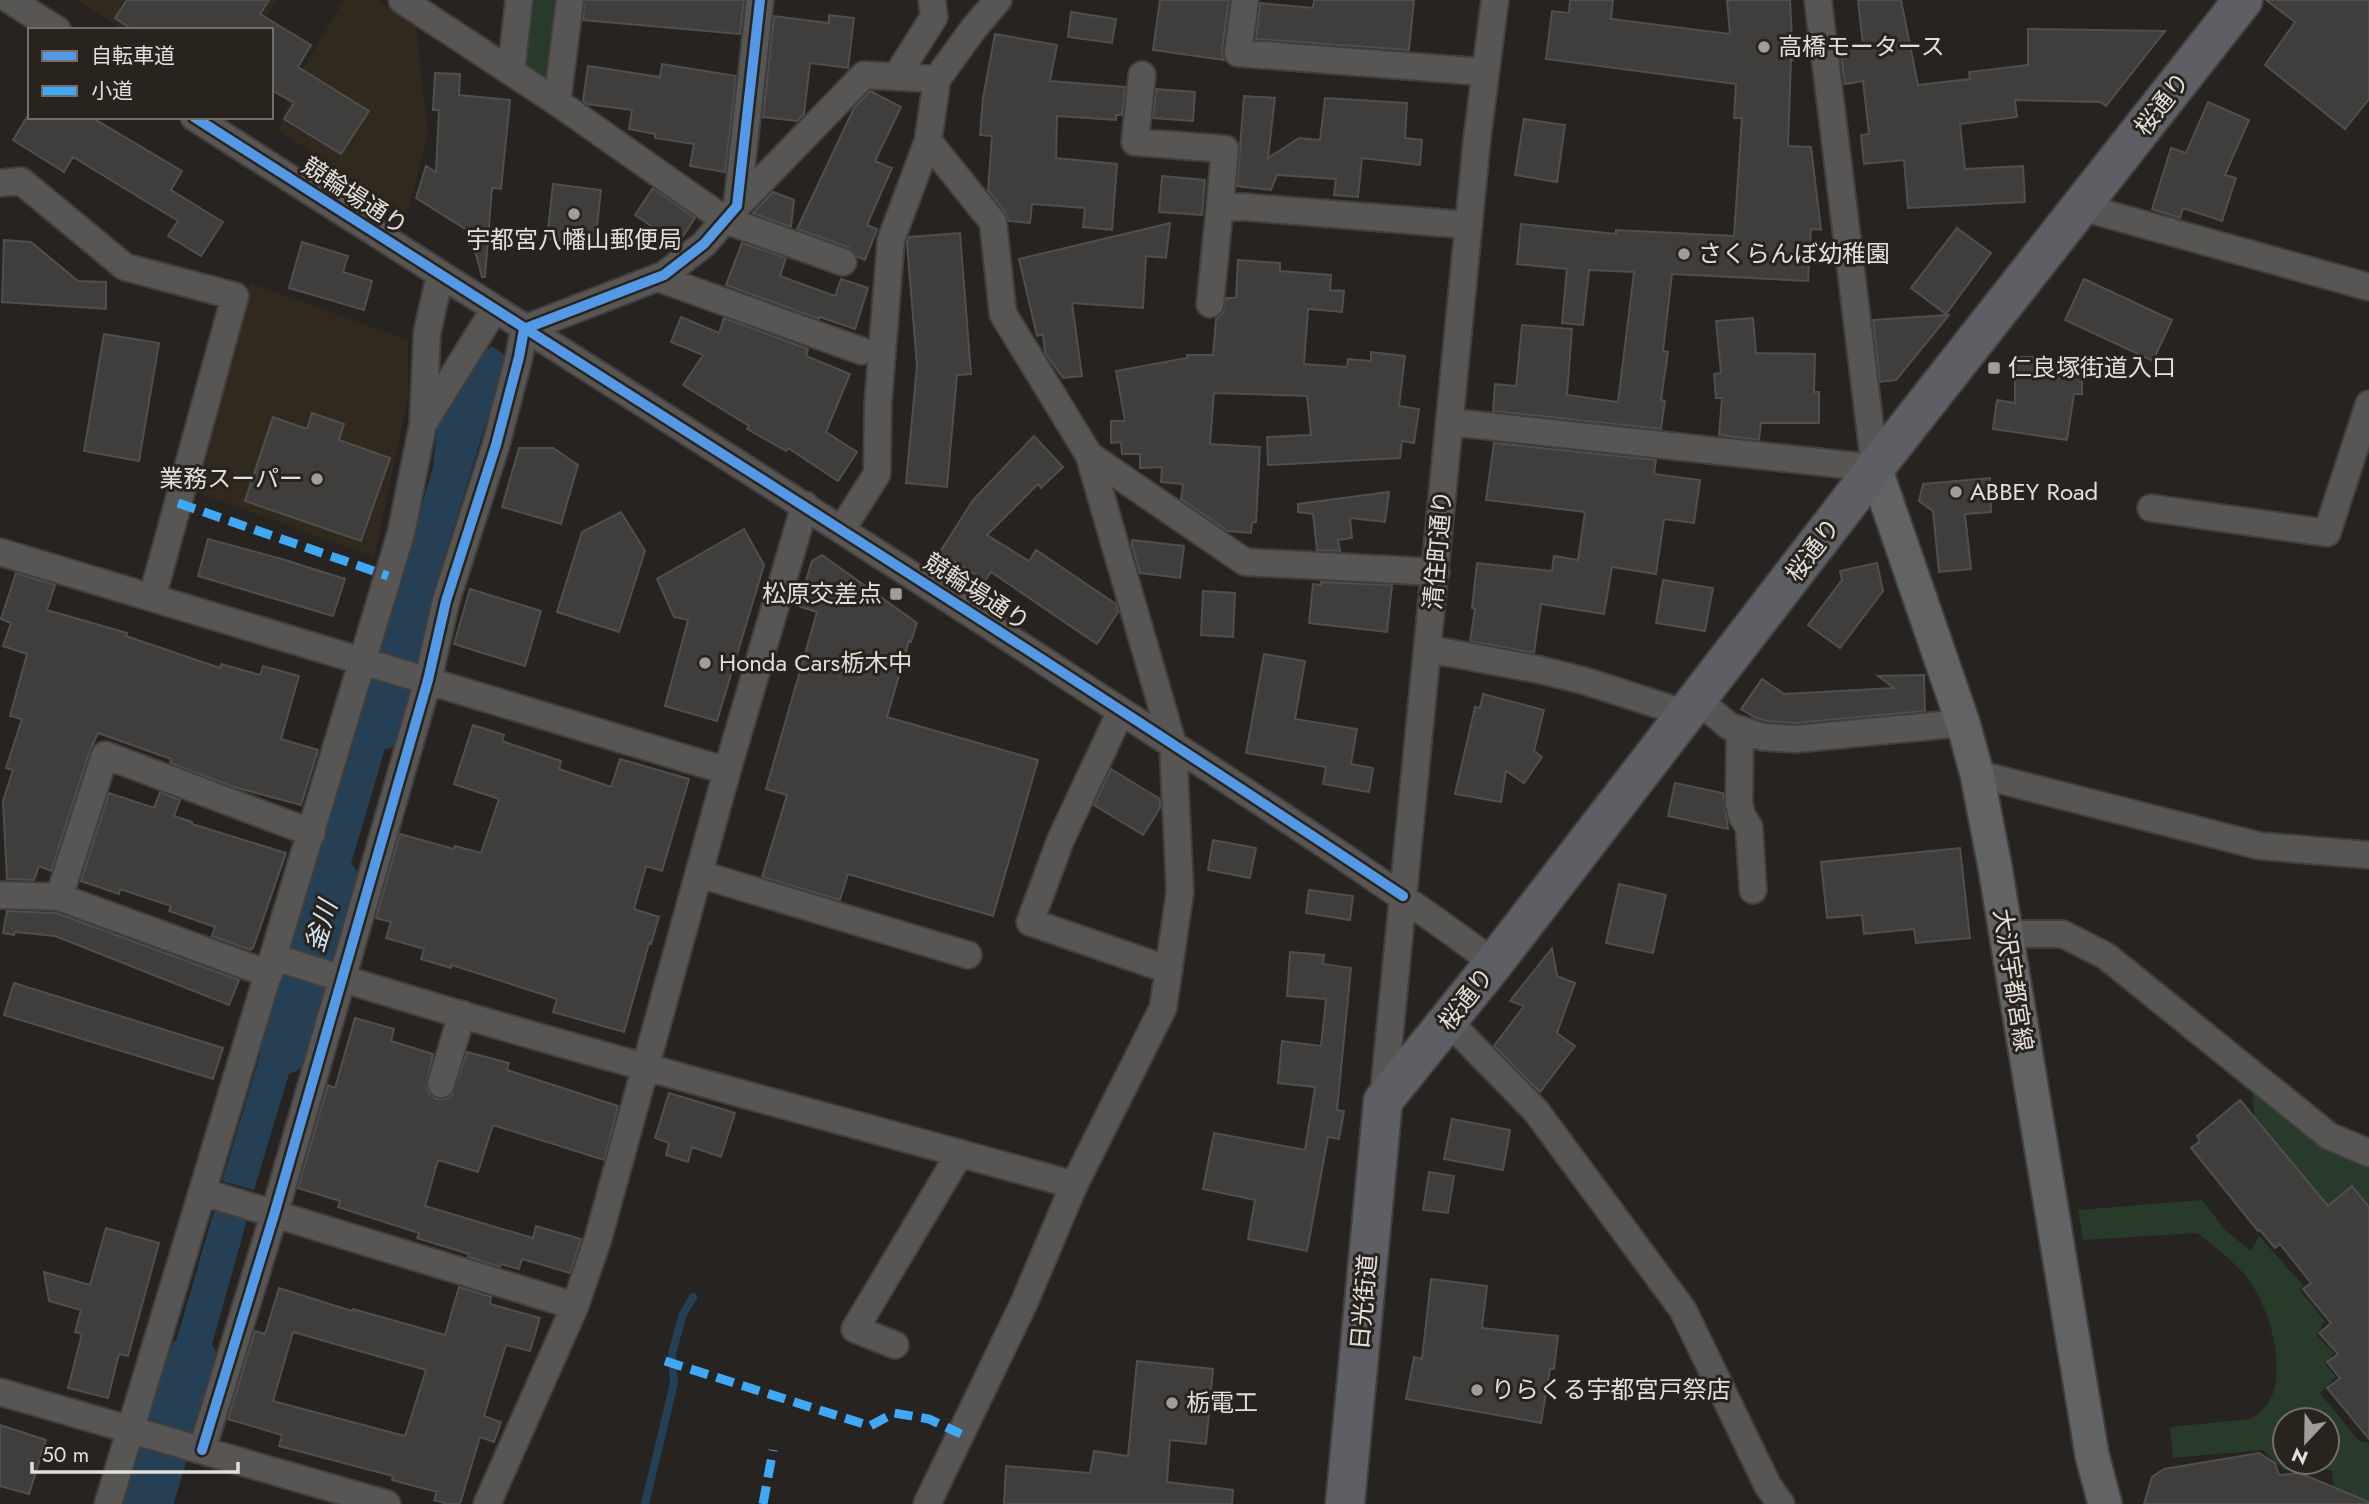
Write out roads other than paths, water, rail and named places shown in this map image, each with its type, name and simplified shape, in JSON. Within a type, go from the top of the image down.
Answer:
[{"type":"highway","name":"桜通り","points":[[1384,1101],[1494,963],[2239,1]]},
{"type":"highway","name":"日光街道","points":[[1345,1504],[1384,1101]]},
{"type":"main road","name":"大沢宇都宮線","points":[[1875,468],[1963,723],[1977,774],[2092,1455],[2105,1504]]},
{"type":"street","points":[[10,0],[54,28]]},
{"type":"street","points":[[401,0],[731,213],[843,262]]},
{"type":"street","points":[[515,75],[519,0]]},
{"type":"street","points":[[553,99],[570,0]]},
{"type":"street","points":[[731,213],[760,0]]},
{"type":"street","points":[[896,77],[934,17],[932,0]]},
{"type":"street","points":[[842,529],[877,474],[878,403],[891,240],[928,141],[937,79],[998,0]]},
{"type":"street","points":[[1245,0],[1238,53],[1485,72]]},
{"type":"street","name":"清住町通り","points":[[1384,1101],[1469,225],[1495,0]]},
{"type":"street","points":[[1450,422],[1875,468],[1818,0]]},
{"type":"street","points":[[198,1449],[274,1215],[342,979],[422,678],[496,444],[524,329],[658,278],[704,244],[864,75],[937,79]]},
{"type":"street","points":[[1142,75],[1135,142],[1225,149],[1210,304]]},
{"type":"street","name":"競輪場通り","points":[[197,119],[842,529],[1403,896],[1494,963]]},
{"type":"street","points":[[927,1504],[1024,1303],[1074,1185],[1163,1008],[1180,892],[1173,745],[1089,455],[1003,314],[993,222],[928,141]]},
{"type":"street","points":[[0,183],[21,181],[125,267],[235,296],[152,598]]},
{"type":"street","points":[[1220,205],[1469,225]]},
{"type":"street","points":[[2081,207],[2369,287]]},
{"type":"street","points":[[108,1504],[140,1431],[203,1192],[312,833],[369,662],[401,533],[423,424],[427,333],[440,275]]},
{"type":"street","points":[[658,278],[862,351]]},
{"type":"street","points":[[423,424],[494,310]]},
{"type":"street","points":[[2151,508],[2328,533],[2369,404]]},
{"type":"street","points":[[1089,455],[1245,562],[1436,572]]},
{"type":"street","points":[[487,1504],[575,1306],[598,1239],[727,771],[805,505]]},
{"type":"street","points":[[0,552],[727,771]]},
{"type":"street","points":[[1429,649],[1563,676],[1692,707],[1740,732],[1763,737],[1794,739],[1963,723]]},
{"type":"street","points":[[1121,711],[1060,839],[1030,922],[1168,970]]},
{"type":"street","points":[[1740,732],[1739,803],[1742,816],[1749,827],[1753,890]]},
{"type":"street","points":[[59,897],[105,755],[312,833]]},
{"type":"street","points":[[1977,774],[2260,846],[2369,855]]},
{"type":"street","points":[[699,874],[968,956]]},
{"type":"street","points":[[0,894],[59,897],[271,965],[342,979],[645,1067],[1074,1185]]},
{"type":"street","points":[[2006,934],[2063,934],[2106,956],[2329,1136],[2369,1153]]},
{"type":"street","points":[[441,1084],[462,1014]]},
{"type":"street","points":[[1448,1021],[1536,1111],[1683,1310],[1768,1486],[1782,1504]]},
{"type":"street","points":[[895,1345],[855,1329],[960,1153]]},
{"type":"street","points":[[203,1192],[575,1306]]},
{"type":"street","points":[[0,1392],[198,1449],[310,1493],[387,1504]]},
{"type":"water","points":[[481,345],[489,349],[491,346],[507,356],[414,654],[381,645],[433,467],[438,420]]},
{"type":"water","points":[[370,677],[403,688],[326,948],[294,939]]},
{"type":"water","points":[[283,979],[315,988],[254,1190],[222,1181]]},
{"type":"water","points":[[214,1211],[247,1220],[189,1426],[155,1414]]},
{"type":"water","points":[[144,1450],[176,1460],[163,1504],[128,1504]]},
{"type":"waterway","name":"釜川","points":[[382,725],[423,587]]},
{"type":"waterway","name":"釜川","points":[[284,1050],[335,882]]},
{"type":"waterway","points":[[645,1504],[674,1383],[672,1353],[683,1314],[693,1297]]},
{"type":"waterway","name":"釜川","points":[[148,1504],[192,1358]]},
{"type":"place","name":"高橋モータース","points":[[1764,47]]},
{"type":"place","name":"宇都宮八幡山郵便局","points":[[574,214]]},
{"type":"place","name":"さくらんぼ幼稚園","points":[[1684,254]]},
{"type":"place","name":"仁良塚街道入口","points":[[1994,368]]},
{"type":"place","name":"業務スーパー","points":[[317,479]]},
{"type":"place","name":"ABBEY Road","points":[[1956,492]]},
{"type":"place","name":"松原交差点","points":[[896,594]]},
{"type":"place","name":"Honda Cars栃木中","points":[[705,663]]},
{"type":"place","name":"りらくる宇都宮戸祭店","points":[[1477,1390]]},
{"type":"place","name":"栃電工","points":[[1172,1403]]}]
